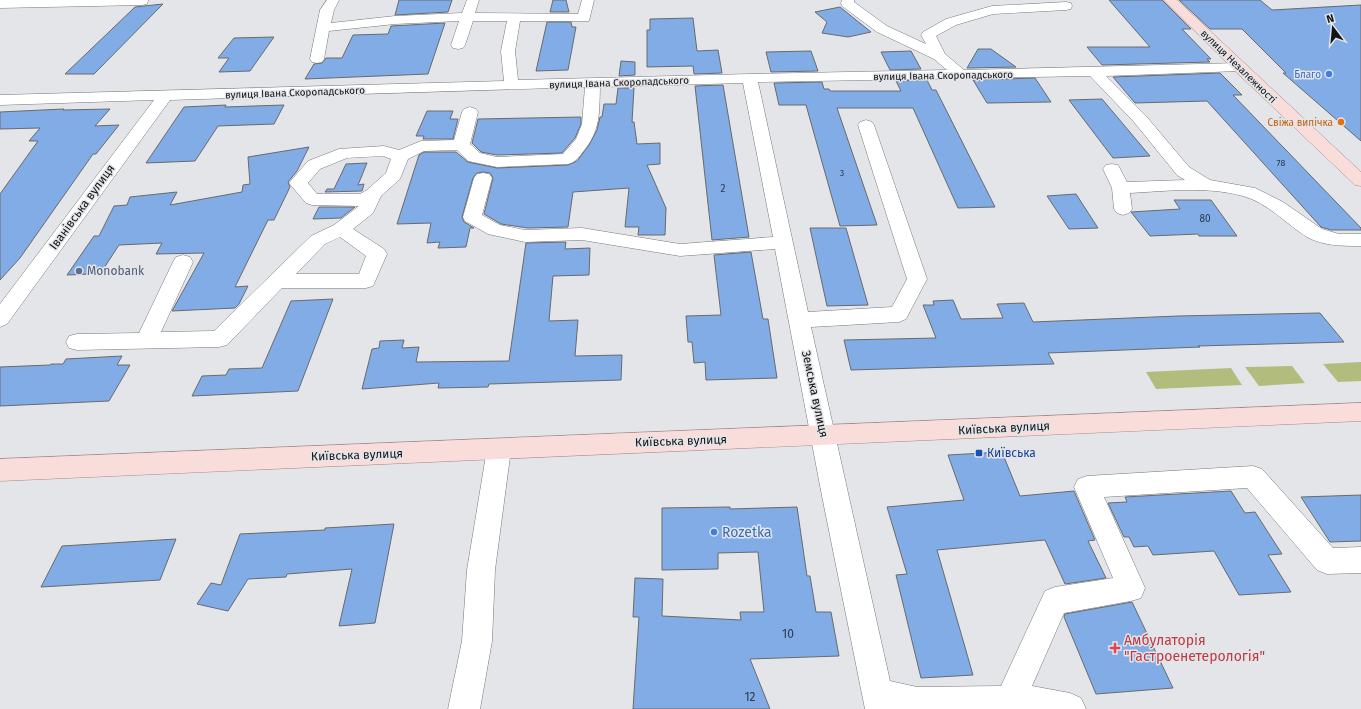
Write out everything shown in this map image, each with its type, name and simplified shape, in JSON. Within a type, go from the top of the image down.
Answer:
[{"type":"main road","name":"вулиця Незалежності","points":[[1170,0],[1239,67],[1358,176]]},
{"type":"main road","name":"Київська вулиця","points":[[0,470],[1361,412]]},
{"type":"street","points":[[317,59],[327,10],[333,0]]},
{"type":"street","points":[[458,45],[469,17],[473,0]]},
{"type":"street","points":[[323,28],[395,20],[469,17],[584,18],[588,0]]},
{"type":"street","points":[[848,0],[847,3],[882,29],[939,56],[960,74]]},
{"type":"street","points":[[0,4],[142,1]]},
{"type":"street","points":[[939,56],[928,35],[951,22],[992,10],[1066,6]]},
{"type":"street","points":[[512,85],[509,72],[508,46],[514,18]]},
{"type":"street","name":"вулиця Івана Скоропадського","points":[[0,100],[593,82],[1094,72],[1239,67]]},
{"type":"street","points":[[1094,72],[1140,119],[1183,171],[1205,184]]},
{"type":"street","name":"Земська вулиця","points":[[750,78],[799,320],[880,701]]},
{"type":"street","points":[[400,156],[394,175],[374,194],[363,200],[312,200],[298,183],[314,165],[345,153],[384,151],[400,156],[421,146],[461,145],[474,157],[497,162],[568,160],[584,140],[590,124],[593,82]]},
{"type":"street","name":"Іванівська вулиця","points":[[0,319],[164,96]]},
{"type":"street","points":[[461,145],[470,112]]},
{"type":"street","points":[[799,320],[899,314],[917,279],[866,125]]},
{"type":"street","points":[[1112,168],[1120,188],[1123,209]]},
{"type":"street","points":[[483,178],[472,217],[495,230],[525,236],[582,234],[680,250],[784,242]]},
{"type":"street","points":[[1120,188],[1205,184],[1249,192],[1277,206],[1315,233],[1338,240],[1361,240]]},
{"type":"street","points":[[77,342],[219,339],[318,240],[341,229],[367,209],[374,194]]},
{"type":"street","points":[[278,281],[366,281],[377,254],[341,229]]},
{"type":"street","points":[[146,341],[183,262]]},
{"type":"street","points":[[464,709],[477,641],[481,570],[499,449]]},
{"type":"street","points":[[1010,701],[1055,601],[1131,588],[1087,487],[1253,477],[1327,561],[1361,560]]},
{"type":"street","points":[[880,701],[917,703],[958,701],[1030,701],[1070,709]]},
{"type":"green space","points":[[1361,362],[1361,381],[1338,382],[1323,364]]},
{"type":"green space","points":[[1292,366],[1305,383],[1259,386],[1245,367]]},
{"type":"green space","points":[[1231,368],[1242,385],[1156,389],[1146,372]]},
{"type":"building","points":[[399,0],[452,0],[448,12],[395,15]]},
{"type":"building","points":[[553,0],[566,0],[569,12],[550,12]]},
{"type":"building","points":[[1109,0],[1162,0],[1191,29],[1182,29],[1211,59],[1207,59],[1210,62],[1102,65],[1087,47],[1150,47]]},
{"type":"building","points":[[1179,0],[1260,0],[1272,10],[1361,5],[1361,141],[1283,73],[1286,73],[1242,29],[1210,29]]},
{"type":"building","points":[[163,4],[94,74],[65,74],[135,7]]},
{"type":"building","points":[[840,7],[871,32],[848,37],[822,33],[827,22],[815,12]]},
{"type":"building","points":[[693,18],[697,51],[718,50],[722,73],[694,74],[693,66],[647,67],[647,30],[650,30],[650,19]]},
{"type":"building","points":[[547,22],[571,22],[572,27],[576,27],[568,70],[536,71]]},
{"type":"building","points":[[445,23],[428,74],[305,79],[314,64],[322,63],[326,58],[342,58],[353,35],[388,34],[391,26]]},
{"type":"building","points":[[274,37],[250,71],[219,72],[229,58],[218,58],[234,38]]},
{"type":"building","points":[[978,49],[991,49],[1016,67],[967,68]]},
{"type":"building","points":[[811,51],[818,71],[771,72],[766,52]]},
{"type":"building","points":[[911,51],[921,69],[890,70],[881,52]]},
{"type":"building","points":[[621,61],[635,62],[635,75],[619,76]]},
{"type":"building","points":[[1220,73],[1242,95],[1233,95],[1361,228],[1361,230],[1331,230],[1321,227],[1207,101],[1135,103],[1113,77]]},
{"type":"building","points":[[1035,78],[1051,102],[987,103],[973,80]]},
{"type":"building","points":[[927,80],[932,90],[936,90],[995,207],[958,208],[913,108],[837,108],[877,225],[840,226],[806,105],[779,105],[774,83],[822,82],[824,89],[829,89],[830,91],[901,91],[896,81]]},
{"type":"building","points":[[723,85],[749,237],[712,240],[695,86]]},
{"type":"building","points":[[618,88],[634,88],[632,122],[634,122],[637,144],[660,143],[660,164],[647,165],[666,208],[665,235],[638,235],[639,227],[625,227],[629,188],[573,192],[568,227],[528,228],[501,224],[484,214],[493,178],[490,173],[483,172],[477,173],[473,178],[462,217],[464,222],[474,228],[470,228],[466,247],[438,248],[440,242],[427,243],[431,223],[397,224],[419,155],[424,152],[456,152],[468,162],[497,168],[568,165],[577,161],[589,145],[597,130],[600,117],[602,117],[604,104],[616,104]]},
{"type":"building","points":[[1102,99],[1150,156],[1113,158],[1069,100]]},
{"type":"building","points":[[226,105],[225,107],[284,105],[274,124],[218,126],[195,161],[146,163],[184,107]]},
{"type":"building","points":[[64,109],[63,110],[110,109],[95,126],[119,125],[96,154],[93,154],[20,258],[0,280],[0,194],[38,141],[29,141],[40,128],[0,129],[0,112]]},
{"type":"building","points":[[427,111],[453,111],[450,119],[458,119],[453,139],[423,139],[424,136],[416,136]]},
{"type":"building","points":[[581,117],[581,124],[575,138],[562,153],[497,155],[481,152],[472,143],[478,119]]},
{"type":"building","points":[[309,147],[297,171],[288,182],[290,187],[274,220],[268,220],[235,287],[248,286],[239,304],[235,308],[172,311],[204,253],[156,254],[162,243],[119,245],[104,268],[94,268],[91,274],[67,275],[94,236],[99,236],[114,206],[127,205],[130,197],[177,192],[170,205],[242,192],[243,185],[250,184],[248,157]]},
{"type":"building","points":[[367,163],[358,185],[364,184],[362,191],[325,192],[327,189],[334,189],[346,164]]},
{"type":"building","points":[[1076,194],[1098,228],[1069,229],[1047,196]]},
{"type":"building","points":[[1174,200],[1211,200],[1237,236],[1199,236],[1198,234],[1150,236],[1131,212],[1180,209]]},
{"type":"building","points":[[319,207],[355,207],[341,218],[313,219]]},
{"type":"building","points":[[810,228],[846,228],[868,305],[827,306]]},
{"type":"building","points":[[566,242],[565,249],[590,248],[589,275],[553,276],[549,321],[578,320],[575,356],[622,355],[621,380],[489,384],[488,387],[438,388],[439,383],[362,389],[372,349],[379,348],[380,341],[404,340],[402,348],[419,347],[416,362],[509,361],[526,243]]},
{"type":"building","points":[[751,252],[763,319],[768,319],[777,378],[706,380],[705,362],[694,363],[692,342],[688,342],[686,316],[721,315],[714,255]]},
{"type":"building","points":[[333,299],[298,391],[192,396],[202,376],[226,375],[229,369],[262,368],[291,301]]},
{"type":"building","points":[[953,300],[961,319],[1003,318],[997,304],[1024,303],[1033,322],[1178,316],[1320,313],[1344,342],[1198,346],[1200,347],[1048,353],[1054,364],[851,370],[844,340],[936,338],[923,305],[934,305],[933,301]]},
{"type":"building","points":[[122,356],[117,365],[130,365],[109,401],[0,406],[0,367],[63,364],[66,359]]},
{"type":"building","points":[[1002,452],[1020,496],[1074,491],[1095,540],[1088,541],[1106,578],[1065,584],[1045,540],[937,550],[973,675],[921,678],[896,575],[907,574],[887,507],[964,500],[948,455]]},
{"type":"building","points":[[1231,491],[1245,513],[1255,512],[1282,554],[1268,555],[1291,592],[1239,595],[1214,551],[1153,555],[1148,546],[1134,547],[1129,537],[1124,537],[1108,503],[1127,502],[1125,497]]},
{"type":"building","points":[[1361,495],[1361,541],[1330,542],[1301,497]]},
{"type":"building","points":[[730,507],[730,509],[797,507],[807,576],[810,576],[816,612],[831,612],[839,656],[750,659],[770,709],[633,709],[639,617],[633,617],[635,578],[663,579],[662,616],[741,620],[740,612],[764,612],[758,552],[718,553],[718,569],[662,570],[662,508]]},
{"type":"building","points":[[394,524],[375,623],[339,626],[352,569],[287,574],[286,577],[248,579],[228,611],[197,604],[211,583],[221,585],[240,534],[325,530],[325,528]]},
{"type":"building","points":[[176,539],[160,580],[41,587],[62,546]]},
{"type":"building","name":"Амбулаторія \"Гастроенетерологія\"","points":[[1132,602],[1173,688],[1096,694],[1064,617],[1065,614]]},
{"type":"place","name":"Благо","points":[[1329,74]]},
{"type":"place","name":"Свіжа випічка","points":[[1341,122]]},
{"type":"place","name":"Monobank","points":[[79,271]]},
{"type":"place","name":"Київська","points":[[979,453]]},
{"type":"place","name":"Rozetka","points":[[714,532]]},
{"type":"place","name":"Амбулаторія \"Гастроенетерологія\"","points":[[1115,648]]}]
